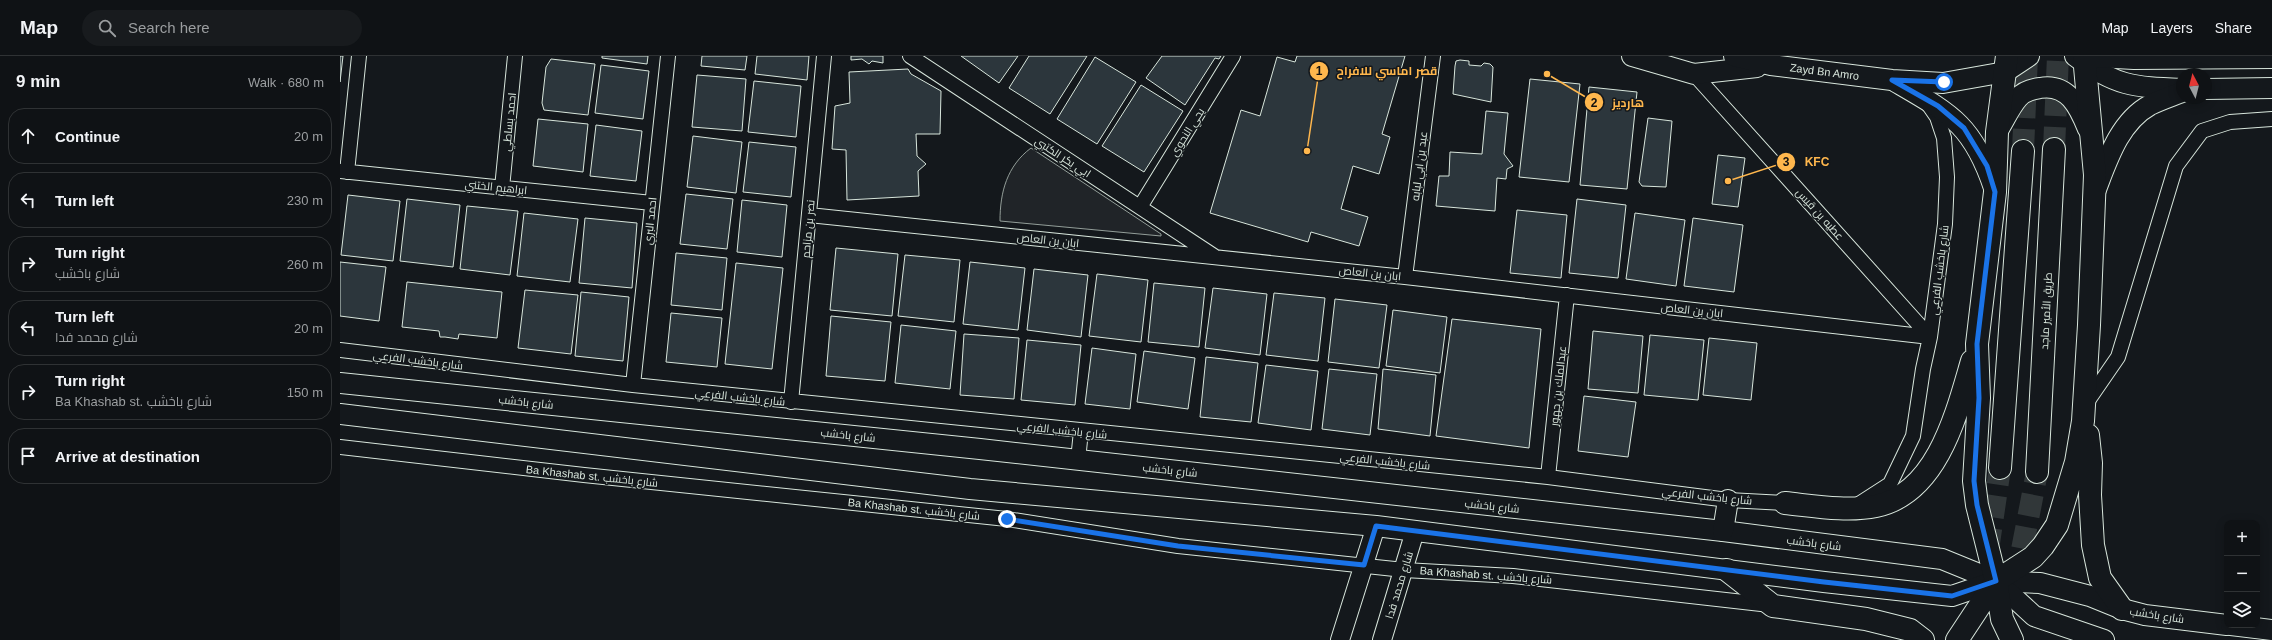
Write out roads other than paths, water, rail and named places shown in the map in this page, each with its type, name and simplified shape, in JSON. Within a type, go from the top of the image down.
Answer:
[{"type":"main road","points":[[1632,56],[1694,74],[1771,65]]},
{"type":"main road","name":"Zayd Bn Amro","points":[[1734,56],[1771,65],[1892,80],[1944,82],[2006,64]]},
{"type":"main road","points":[[2012,640],[2002,619],[1996,581],[1977,505],[1974,481],[1979,398],[1977,344],[1995,192],[1997,132],[2006,64],[2029,56]]},
{"type":"main road","points":[[1997,132],[2026,74],[2041,56]]},
{"type":"main road","points":[[2063,56],[2077,77],[2091,135]]},
{"type":"main road","points":[[2085,58],[2272,57]]},
{"type":"main road","points":[[1957,640],[1996,581],[2033,557],[2057,525],[2076,462],[2083,414],[2095,192],[2085,58]]},
{"type":"main road","points":[[2085,58],[2113,80],[2143,87],[2176,89]]},
{"type":"main road","points":[[1892,80],[1938,106],[1964,128],[1987,166],[1995,192]]},
{"type":"main road","points":[[1997,132],[2018,98],[2030,89],[2049,86],[2063,90],[2079,106],[2091,135]]},
{"type":"main road","points":[[2212,89],[2272,88]]},
{"type":"main road","points":[[2095,192],[2114,144],[2134,118],[2150,105],[2176,94]]},
{"type":"main road","name":"طريق الأمير ماجد","points":[[2037,472],[2054,149]]},
{"type":"main road","points":[[2000,468],[2023,151]]},
{"type":"main road","points":[[1785,503],[1846,507],[1876,506],[1908,491],[1931,466],[1952,428],[1977,344]]},
{"type":"main road","name":"شارع باخشب","points":[[340,383],[1078,460],[1723,531],[1942,559],[1996,581],[2040,583],[2090,596],[2122,610],[2145,615],[2224,625]]},
{"type":"main road","name":"شارع باخشب","points":[[340,414],[970,489],[1376,526],[1727,570],[1952,596],[1996,581]]},
{"type":"main road","points":[[2083,414],[2090,442],[2090,495],[2093,545],[2100,578],[2122,610]]},
{"type":"main road","points":[[1723,531],[1728,500]]},
{"type":"main road","points":[[1727,570],[1773,606],[1866,619],[1910,630],[1923,640]]},
{"type":"main road","name":"شارع باخشب","points":[[1996,581],[2034,616],[2104,640]]},
{"type":"main road","points":[[2256,628],[2272,630]]},
{"type":"street","points":[[343,172],[359,56]]},
{"type":"street","name":"احمد بساطي","points":[[502,188],[515,56]]},
{"type":"street","name":"احمد البري","points":[[633,385],[668,56]]},
{"type":"street","name":"نصر بن مزاحم","points":[[792,402],[824,56]]},
{"type":"street","name":"ابي بكر الكتبي","points":[[910,56],[1216,257]]},
{"type":"street","name":"يحي النحوي","points":[[1140,207],[1233,56]]},
{"type":"street","name":"عبد بن ابي لبابه","points":[[1405,277],[1433,56]]},
{"type":"street","name":"عطيه بن قيس","points":[[1694,74],[1930,336]]},
{"type":"street","name":"شارع باخشب الفرعي","points":[[1846,507],[1862,503],[1890,484],[1913,436],[1923,369],[1930,336],[1945,224],[1947,177],[1944,138],[1937,118],[1924,99]]},
{"type":"street","points":[[2083,414],[2118,356],[2176,166],[2202,131],[2230,122],[2272,119]]},
{"type":"street","name":"ابراهيم الختني","points":[[343,172],[652,203]]},
{"type":"street","name":"ابان بن العاص","points":[[809,215],[1405,277],[1930,336]]},
{"type":"street","name":"عبدالملك بن جهور","points":[[1548,477],[1567,295]]},
{"type":"street","name":"شارع باخشب الفرعي","points":[[340,350],[633,385],[792,402],[1548,477],[1728,500],[1785,503]]},
{"type":"street","points":[[1078,460],[1081,431]]},
{"type":"street","name":"Ba Khashab st. شارع باخشب","points":[[340,447],[584,475],[1007,519],[1178,546],[1404,570],[1513,576],[1773,606]]},
{"type":"street","points":[[1340,640],[1376,526]]},
{"type":"street","name":"شارع محمد فدا","points":[[1382,640],[1415,531]]},
{"type":"tunnel","points":[[2023,151],[2027,56]]},
{"type":"tunnel","points":[[2054,149],[2058,56]]},
{"type":"tunnel","points":[[1988,550],[2000,468]]},
{"type":"tunnel","points":[[2016,581],[2037,472]]},
{"type":"place","name":"هارديز","points":[[1547,74]]},
{"type":"place","name":"قصر اماسي للافراح","points":[[1307,151]]},
{"type":"place","name":"KFC","points":[[1728,181]]}]
